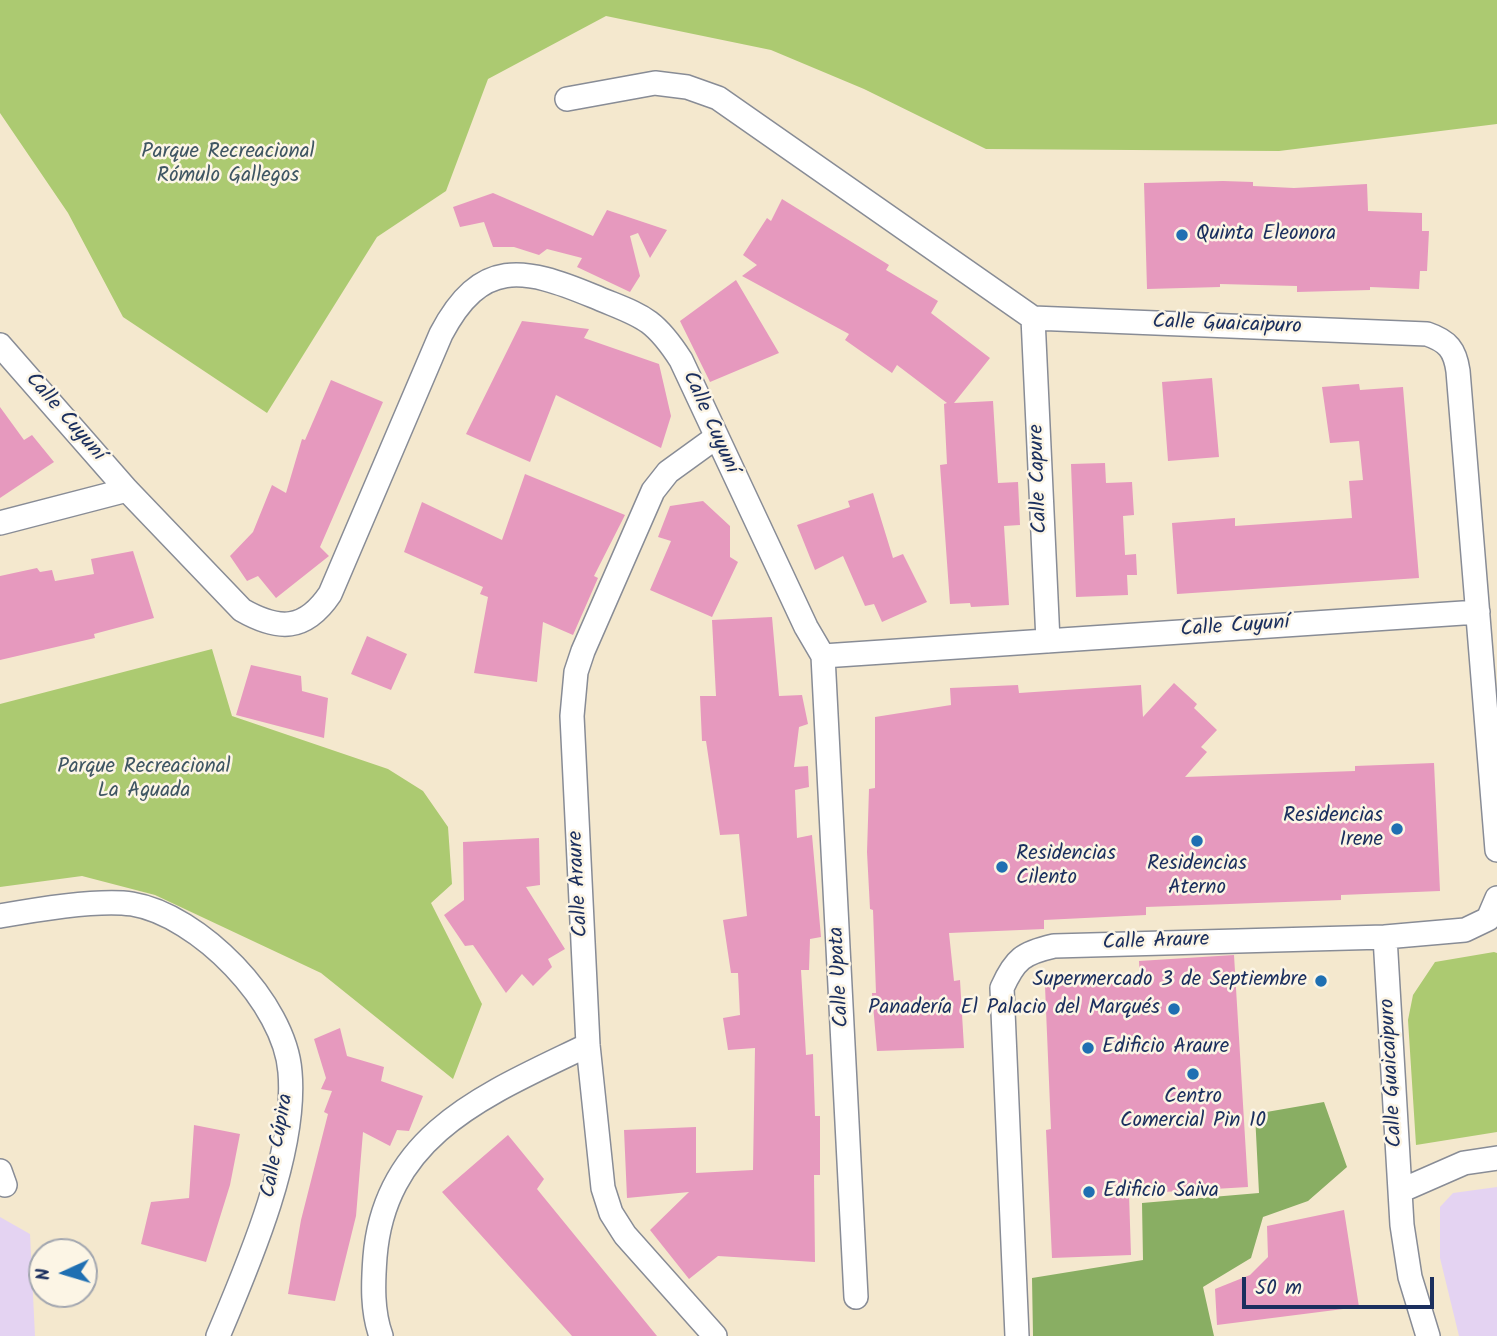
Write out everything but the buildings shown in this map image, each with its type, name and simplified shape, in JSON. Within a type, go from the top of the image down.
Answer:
[{"type":"street","points":[[566,99],[654,83],[687,87],[718,98],[1033,318]]},
{"type":"street","name":"Calle Cuyuní","points":[[0,345],[127,490],[242,610],[258,620],[276,624],[293,624],[310,618],[330,594],[451,316],[475,288],[491,280],[515,276],[546,277],[651,321],[681,360],[715,438],[806,627],[823,656],[1478,612]]},
{"type":"street","name":"Calle Guaicaipuro","points":[[1033,318],[1413,334],[1438,338],[1456,354],[1497,850]]},
{"type":"street","name":"Calle Capure","points":[[1033,318],[1048,641]]},
{"type":"street","name":"Calle Araure","points":[[715,438],[668,472],[653,491],[576,672],[572,716],[588,1045],[598,1153],[611,1213],[625,1235],[715,1336]]},
{"type":"street","name":"Calle Cuyuní","points":[[0,523],[127,490]]},
{"type":"street","name":"Calle Upata","points":[[823,656],[856,1297]]},
{"type":"street","points":[[1385,937],[1465,930],[1488,919],[1497,898]]},
{"type":"street","name":"Calle Cúpira","points":[[0,916],[42,908],[130,904],[166,914],[203,939],[237,970],[270,1010],[284,1042],[291,1073],[286,1127],[274,1192],[218,1336]]},
{"type":"street","name":"Calle Guaicaipuro","points":[[1385,937],[1399,1191],[1410,1277],[1428,1336]]},
{"type":"street","name":"Calle Araure","points":[[1017,1336],[1002,988],[1012,966],[1029,952],[1054,946],[1385,937]]},
{"type":"street","points":[[381,1336],[376,1321],[373,1281],[376,1242],[389,1195],[408,1161],[430,1136],[462,1111],[496,1090],[588,1045]]},
{"type":"street","points":[[1399,1191],[1464,1163],[1497,1158]]},
{"type":"shaded area","points":[[1497,1187],[1497,1336],[1459,1336],[1440,1258],[1440,1207],[1453,1193]]},
{"type":"shaded area","points":[[0,1217],[30,1234],[28,1308],[34,1308],[35,1336],[0,1336]]},
{"type":"green space","name":"Parque Recreacional Rómulo Gallegos","points":[[0,0],[1497,0],[1497,124],[1279,151],[986,149],[864,89],[771,50],[606,16],[488,79],[446,191],[377,237],[267,413],[123,317],[68,213],[0,113]]},
{"type":"green space","name":"Parque Recreacional La Aguada","points":[[212,649],[232,716],[388,769],[423,791],[448,827],[452,884],[431,903],[482,1004],[453,1079],[321,973],[155,895],[82,876],[0,887],[0,704]]},
{"type":"green space","points":[[1497,953],[1497,1132],[1416,1145],[1408,1020],[1413,995],[1435,962]]},
{"type":"green space","points":[[1324,1102],[1347,1167],[1308,1201],[1263,1217],[1251,1258],[1203,1287],[1214,1336],[1033,1336],[1032,1278],[1143,1260],[1142,1203],[1259,1193],[1255,1114]]},
{"type":"place","name":"Quinta Eleonora","points":[[1182,235]]},
{"type":"place","name":"Residencias Irene","points":[[1397,829]]},
{"type":"place","name":"Residencias Aterno","points":[[1197,841]]},
{"type":"place","name":"Residencias Cilento","points":[[1002,867]]},
{"type":"place","name":"Supermercado 3 de Septiembre","points":[[1321,981]]},
{"type":"place","name":"Panadería El Palacio del Marqués","points":[[1174,1009]]},
{"type":"place","name":"Edificio Araure","points":[[1088,1048]]},
{"type":"place","name":"Centro Comercial Pin 10","points":[[1193,1074]]},
{"type":"place","name":"Edificio Saiva","points":[[1089,1192]]}]
